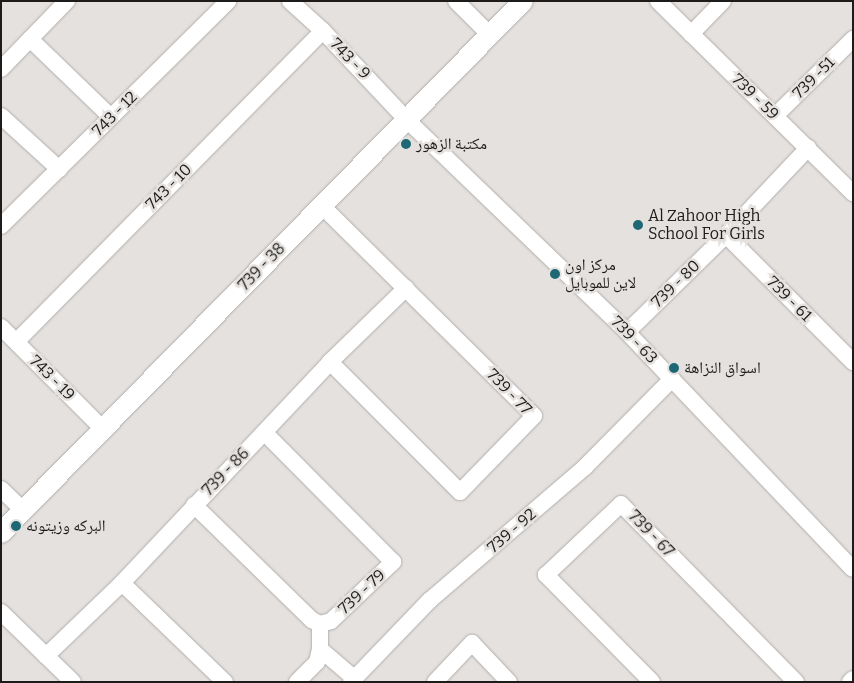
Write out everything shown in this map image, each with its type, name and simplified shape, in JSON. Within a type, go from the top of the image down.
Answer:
[{"type":"street","points":[[1,69],[67,1]]},
{"type":"street","name":"743 - 12","points":[[1,226],[228,1]]},
{"type":"street","name":"743 - 9","points":[[290,1],[323,31],[407,120]]},
{"type":"street","points":[[456,1],[490,35]]},
{"type":"street","name":"739 - 38","points":[[1,532],[522,1]]},
{"type":"street","name":"739 - 59","points":[[658,1],[853,193]]},
{"type":"street","points":[[691,34],[723,1]]},
{"type":"street","name":"743 - 10","points":[[16,342],[323,31]]},
{"type":"street","points":[[30,39],[112,117]]},
{"type":"street","name":"739 -51","points":[[775,116],[853,39]]},
{"type":"street","points":[[1,116],[59,170]]},
{"type":"street","name":"739 - 63","points":[[407,120],[627,332],[853,570]]},
{"type":"street","name":"739 - 80","points":[[627,332],[726,235],[808,148]]},
{"type":"street","name":"739 - 77","points":[[322,206],[534,416],[460,492],[330,362]]},
{"type":"street","name":"739 - 61","points":[[726,235],[853,362]]},
{"type":"street","name":"739 - 86","points":[[46,656],[122,583],[330,362],[406,288]]},
{"type":"street","name":"743 - 19","points":[[1,327],[103,429]]},
{"type":"street","name":"739 - 92","points":[[352,680],[430,600],[585,467],[672,379]]},
{"type":"street","name":"739 - 79","points":[[194,505],[312,620],[320,624],[331,621],[393,562],[264,432]]},
{"type":"street","points":[[1,489],[23,510]]},
{"type":"street","name":"739 - 67","points":[[652,682],[546,575],[621,504],[796,682]]},
{"type":"street","points":[[122,583],[225,682]]},
{"type":"street","points":[[1,612],[73,682]]},
{"type":"street","points":[[298,682],[317,662],[320,649],[320,624]]},
{"type":"street","points":[[435,682],[472,643],[509,682]]},
{"type":"street","points":[[320,649],[352,680]]},
{"type":"place","name":"مكتبة الزهور","points":[[406,144]]},
{"type":"place","name":"Al Zahoor High School For Girls","points":[[638,225]]},
{"type":"place","name":"مركز اون لاين للموبايل","points":[[555,274]]},
{"type":"place","name":"اسواق النزاهة","points":[[674,368]]},
{"type":"place","name":"البركه وزيتونه","points":[[16,526]]}]
